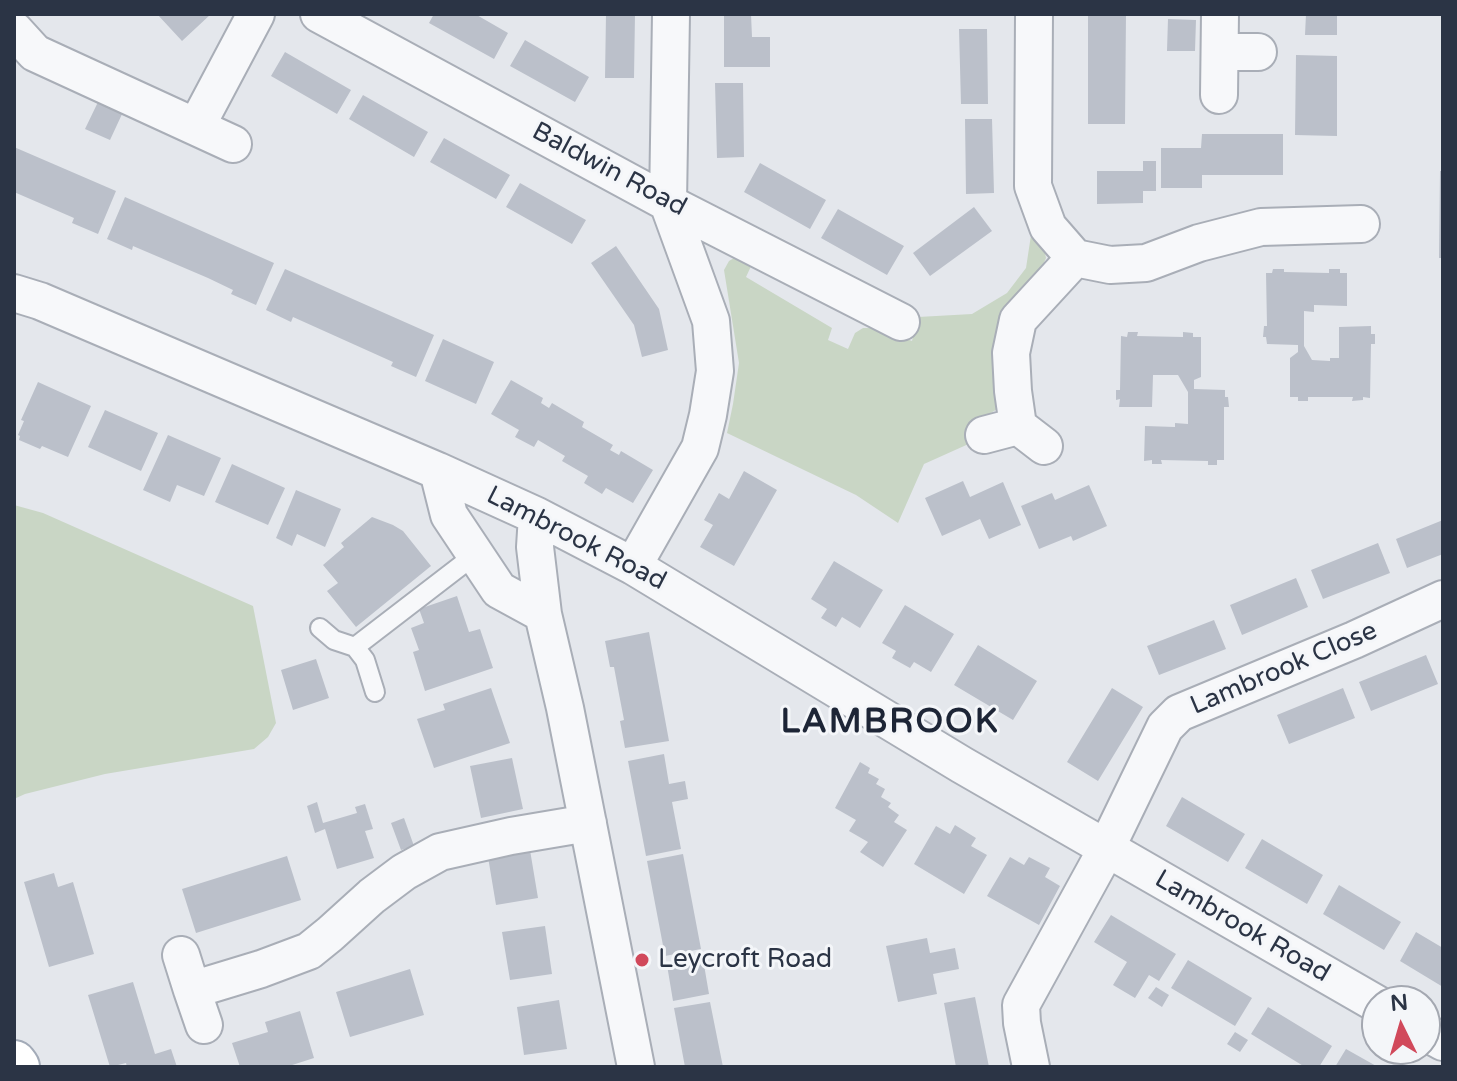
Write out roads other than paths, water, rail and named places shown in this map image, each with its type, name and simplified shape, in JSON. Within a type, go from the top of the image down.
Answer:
[{"type":"street","points":[[196,127],[256,14]]},
{"type":"street","name":"Baldwin Road","points":[[319,14],[668,203],[901,322]]},
{"type":"street","points":[[633,566],[700,448],[715,371],[711,321],[668,203],[671,14]]},
{"type":"street","points":[[1034,14],[1033,186],[1048,227],[1075,258],[1110,265],[1146,263],[1199,243],[1261,227],[1361,224]]},
{"type":"street","points":[[1219,95],[1220,14]]},
{"type":"street","points":[[14,30],[35,53],[233,144]]},
{"type":"street","points":[[1220,52],[1258,52]]},
{"type":"street","points":[[1016,436],[1011,353],[1018,320],[1075,258]]},
{"type":"street","name":"Lambrook Road","points":[[14,293],[54,307],[438,471],[537,516],[633,566],[962,765],[1361,995]]},
{"type":"street","points":[[438,471],[449,515],[499,590],[543,614]]},
{"type":"street","points":[[537,516],[535,547],[543,614],[636,1067]]},
{"type":"street","name":"Lambrook Close","points":[[1106,849],[1165,727],[1179,713],[1339,647],[1443,599]]},
{"type":"street","points":[[192,990],[309,951],[372,896],[404,872],[440,852],[588,823]]},
{"type":"street","points":[[1031,1067],[1021,1005],[1106,849]]},
{"type":"street","points":[[181,955],[204,1025]]},
{"type":"lane","points":[[355,647],[476,554]]},
{"type":"lane","points":[[320,628],[334,640],[355,647],[365,660],[375,692]]},
{"type":"place","name":"Leycroft Road","points":[[642,960]]},
{"type":"district","name":"LAMBROOK","points":[[890,723]]}]
